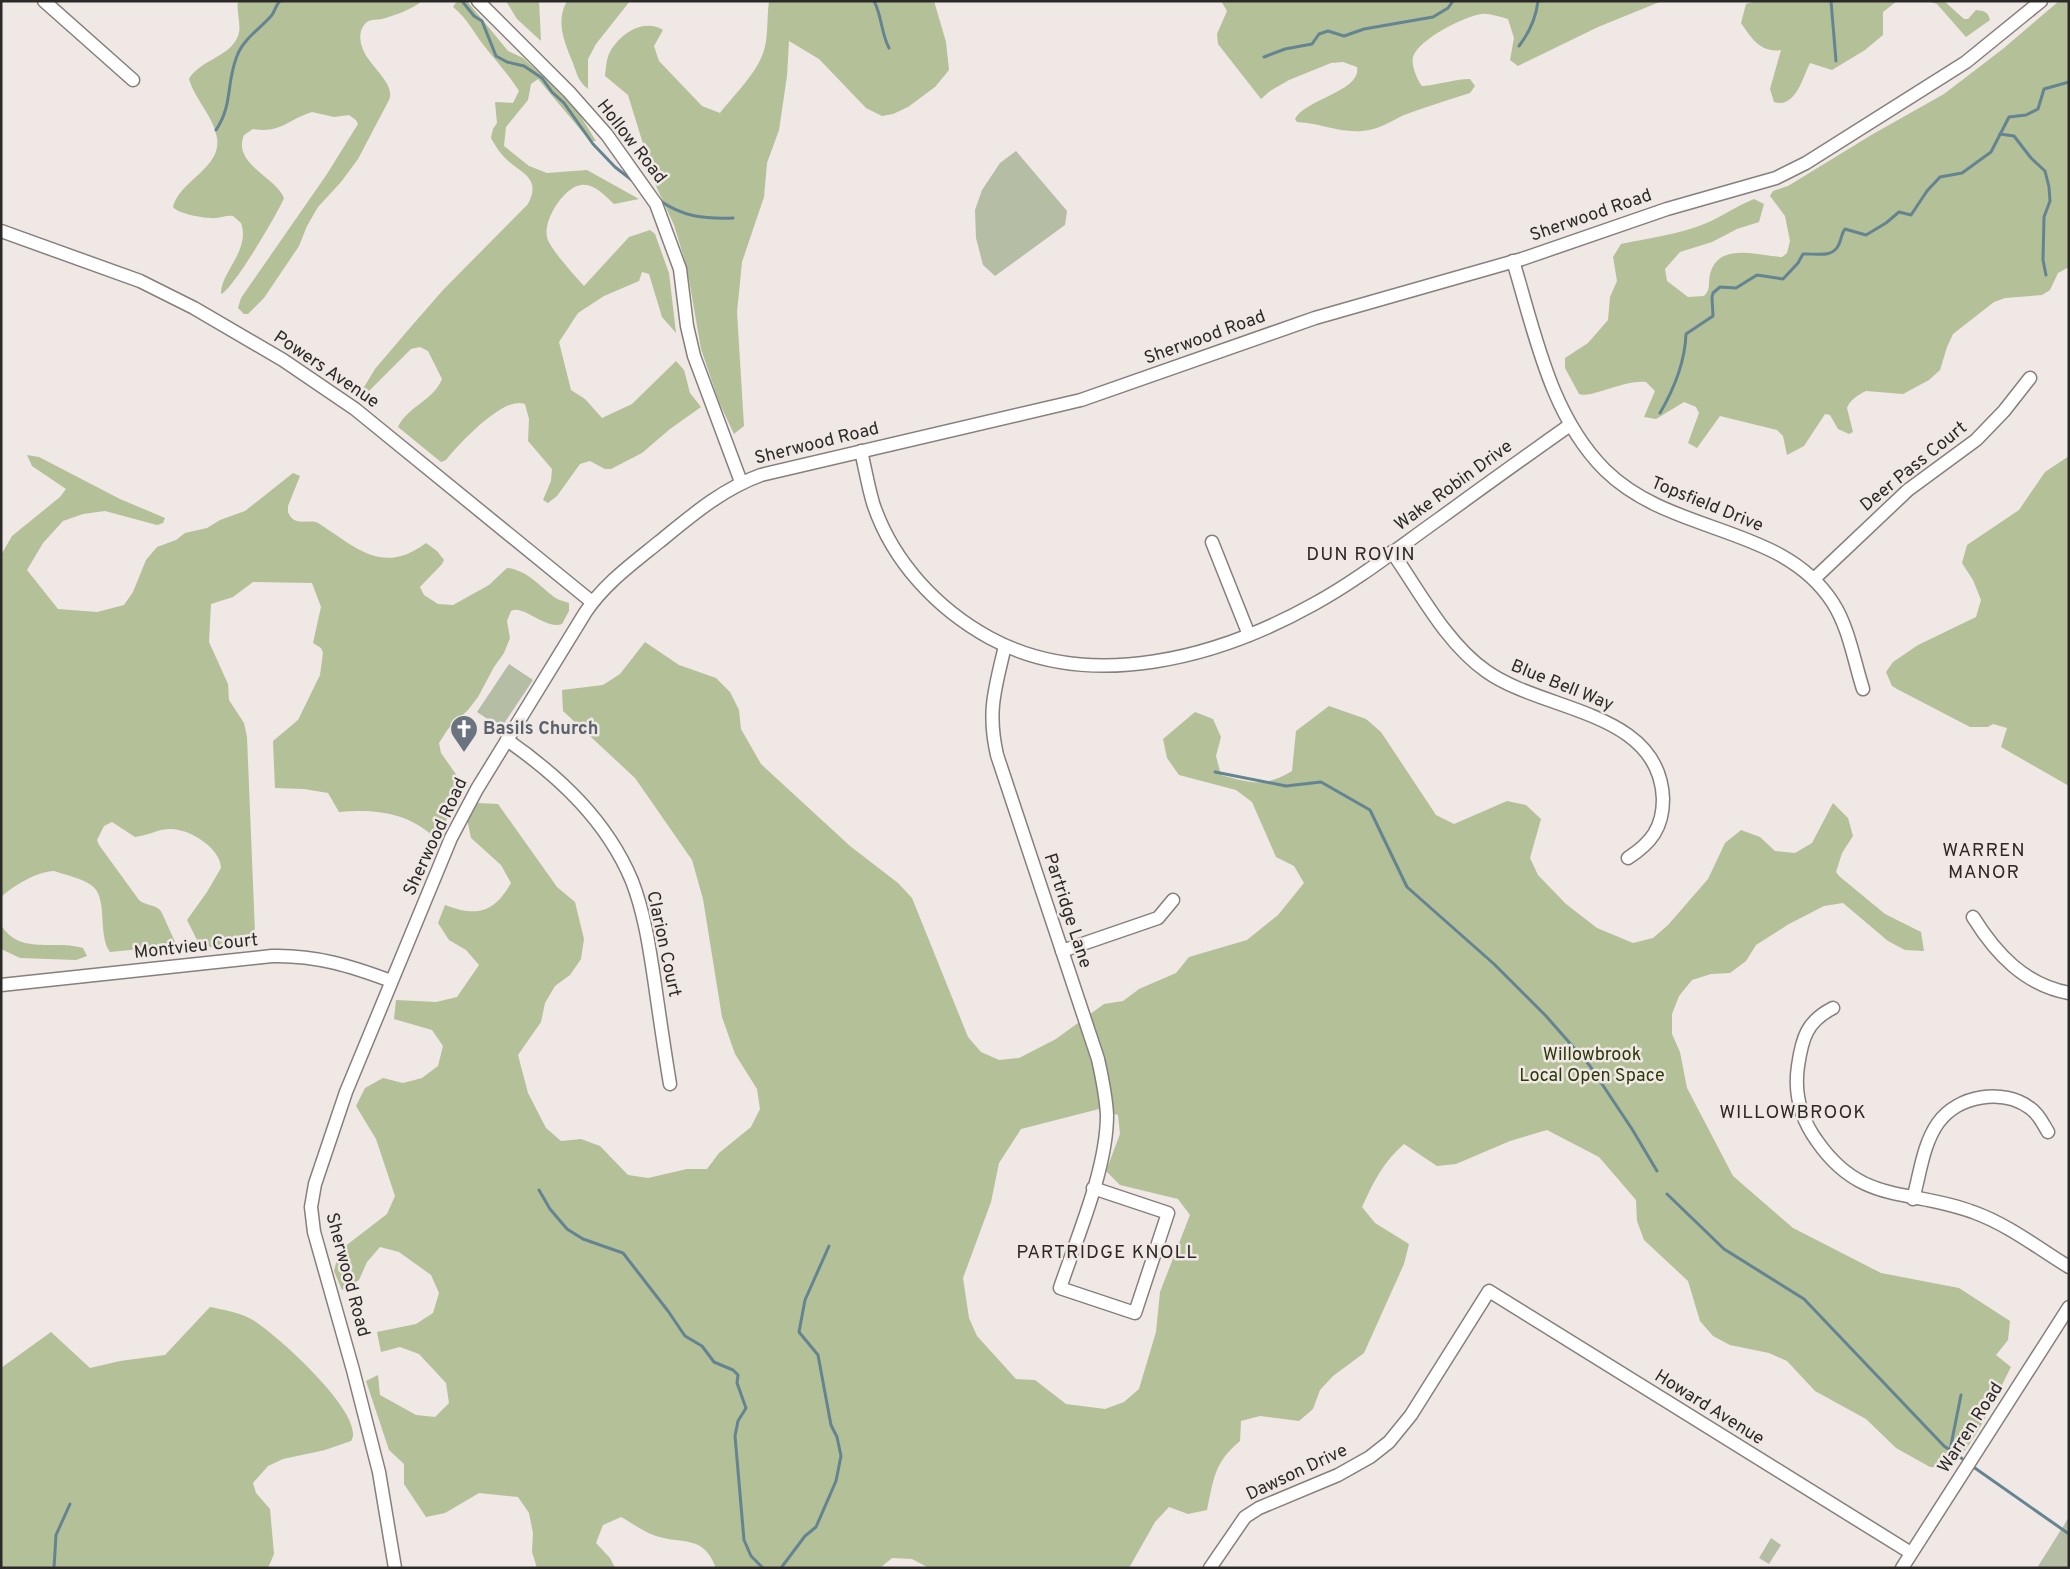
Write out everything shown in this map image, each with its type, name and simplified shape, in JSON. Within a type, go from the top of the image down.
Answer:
[{"type":"street","points":[[44,1],[133,80]]},
{"type":"street","name":"Hollow Road","points":[[478,1],[569,92],[607,135],[656,204],[680,269],[686,326],[694,356],[741,482]]},
{"type":"street","name":"Sherwood Road","points":[[394,1568],[379,1472],[354,1370],[316,1240],[311,1207],[315,1184],[327,1142],[391,981],[460,819],[592,602],[610,582],[717,497],[741,482],[789,466],[1073,402],[1308,320],[1513,261],[1641,217],[1750,186],[1789,172],[1966,62],[2041,1]]},
{"type":"street","name":"Powers Avenue","points":[[1,231],[108,268],[147,284],[194,308],[283,360],[355,409],[592,602]]},
{"type":"street","name":"Topsfield Drive","points":[[1513,261],[1554,391],[1570,425],[1606,471],[1648,503],[1686,519],[1768,548],[1798,565],[1815,578],[1842,620],[1863,689]]},
{"type":"street","name":"Deer Pass Court","points":[[1815,578],[1908,490],[1976,440],[2004,411],[2030,378]]},
{"type":"street","name":"Wake Robin Drive","points":[[861,451],[873,503],[898,555],[924,587],[949,611],[979,632],[1005,646],[1046,660],[1100,666],[1168,658],[1208,649],[1249,635],[1315,604],[1392,552],[1570,425]]},
{"type":"street","points":[[1212,542],[1249,635]]},
{"type":"street","name":"Blue Bell Way","points":[[1392,552],[1453,638],[1486,671],[1523,692],[1623,730],[1648,753],[1657,768],[1661,784],[1661,819],[1646,846],[1628,858]]},
{"type":"street","name":"Partridge Lane","points":[[1005,646],[994,695],[991,716],[992,734],[997,755],[1098,1059],[1106,1099],[1101,1163],[1060,1288],[1135,1313],[1168,1213],[1093,1188]]},
{"type":"street","name":"Clarion Court","points":[[508,740],[538,762],[582,804],[602,827],[618,852],[632,882],[645,921],[670,1084]]},
{"type":"street","points":[[1062,951],[1158,918],[1173,900]]},
{"type":"street","points":[[1973,917],[1990,944],[2019,971],[2054,990],[2069,993]]},
{"type":"street","name":"Montvieu Court","points":[[1,986],[286,956],[337,962],[391,981]]},
{"type":"street","points":[[1833,1008],[1820,1014],[1809,1026],[1800,1054],[1797,1090],[1808,1128],[1833,1163],[1848,1175],[1881,1191],[1950,1205],[1994,1221],[2069,1267]]},
{"type":"street","points":[[1914,1199],[1929,1137],[1939,1121],[1951,1110],[1968,1100],[2004,1096],[2020,1102],[2031,1108],[2048,1132]]},
{"type":"street","name":"Howard Avenue","points":[[1489,1291],[1911,1553]]},
{"type":"street","name":"Dawson Drive","points":[[1210,1568],[1245,1517],[1259,1508],[1352,1468],[1389,1442],[1412,1415],[1489,1291]]},
{"type":"street","name":"Warren Road","points":[[1902,1568],[2069,1307]]},
{"type":"green space","points":[[238,1],[422,1],[397,14],[369,21],[363,27],[361,41],[364,51],[387,84],[390,92],[389,100],[358,159],[341,182],[318,207],[307,226],[299,246],[264,298],[248,314],[244,314],[238,308],[241,298],[327,174],[358,124],[349,115],[334,117],[312,112],[277,128],[253,129],[244,135],[242,145],[244,154],[249,162],[279,190],[284,198],[235,280],[221,294],[225,278],[242,243],[241,223],[233,216],[200,217],[186,214],[173,207],[183,189],[207,166],[217,149],[217,138],[212,122],[195,94],[189,79],[200,67],[222,54],[234,43],[239,32]]},
{"type":"green space","points":[[457,1],[467,1],[508,51],[523,58],[544,77],[578,112],[596,141],[590,141],[538,79],[531,84],[528,100],[506,127],[504,146],[529,166],[547,173],[587,170],[639,199],[614,204],[590,186],[581,185],[574,187],[556,205],[548,222],[547,237],[557,255],[584,286],[629,237],[650,230],[655,234],[669,273],[676,333],[662,317],[649,274],[642,272],[639,281],[604,296],[578,313],[559,342],[571,390],[585,399],[602,418],[632,404],[676,361],[684,370],[690,393],[701,407],[670,429],[642,453],[611,469],[605,469],[590,461],[580,464],[557,496],[548,503],[543,500],[551,481],[552,469],[528,441],[529,419],[525,404],[516,403],[494,414],[471,433],[446,460],[441,462],[398,427],[408,414],[433,393],[442,379],[428,351],[420,347],[411,349],[370,390],[365,394],[361,392],[375,369],[409,329],[443,290],[528,204],[532,195],[533,188],[528,177],[505,158],[491,138],[497,123],[495,102],[513,103],[519,91],[466,21],[453,7]]},
{"type":"green space","points":[[506,1],[539,1],[541,41],[517,19]]},
{"type":"green space","points":[[567,1],[630,1],[596,44],[588,59],[588,89],[578,77],[562,32],[563,9]]},
{"type":"green space","points":[[769,1],[934,1],[946,42],[949,70],[935,87],[908,107],[893,114],[882,116],[866,108],[819,59],[789,41],[787,76],[779,130],[767,163],[764,197],[742,262],[737,312],[744,426],[734,434],[719,402],[701,349],[687,268],[674,225],[656,186],[628,95],[605,76],[609,55],[614,45],[620,39],[640,27],[655,27],[663,30],[654,46],[659,61],[702,106],[720,113],[760,61],[766,41]]},
{"type":"green space","points":[[1221,1],[1662,1],[1598,27],[1518,66],[1510,60],[1514,38],[1508,19],[1481,14],[1464,19],[1432,36],[1424,43],[1413,57],[1413,64],[1416,76],[1422,86],[1470,79],[1475,86],[1470,93],[1404,115],[1378,128],[1350,131],[1297,122],[1295,119],[1310,106],[1351,82],[1356,75],[1357,67],[1343,62],[1331,63],[1289,80],[1270,91],[1261,99],[1218,44],[1217,34],[1227,11]]},
{"type":"green space","points":[[1756,1],[1897,1],[1883,12],[1883,35],[1865,50],[1832,70],[1810,63],[1798,90],[1788,101],[1782,103],[1774,102],[1770,89],[1781,50],[1762,47],[1753,39],[1741,23],[1746,4]]},
{"type":"green space","points":[[1928,1],[1944,1],[1964,19],[1968,19],[1976,10],[1986,12],[1990,20],[1966,37],[1937,4]]},
{"type":"green space","points":[[2059,1],[2069,1],[2069,267],[2058,273],[2050,290],[2042,295],[2005,298],[1994,302],[1953,334],[1940,370],[1929,380],[1903,394],[1863,392],[1852,400],[1847,408],[1853,432],[1849,434],[1838,429],[1830,415],[1825,414],[1804,446],[1787,455],[1783,436],[1777,430],[1720,416],[1697,448],[1688,443],[1699,413],[1696,407],[1684,402],[1656,419],[1644,417],[1655,391],[1646,382],[1628,383],[1591,394],[1579,394],[1565,368],[1565,358],[1588,343],[1608,320],[1610,297],[1617,281],[1613,257],[1621,244],[1688,230],[1709,222],[1754,199],[1764,204],[1759,222],[1737,229],[1712,242],[1680,252],[1665,269],[1667,281],[1688,297],[1704,296],[1709,288],[1711,271],[1716,262],[1723,256],[1753,253],[1782,257],[1787,253],[1790,241],[1785,216],[1770,196],[1773,191],[1788,186],[1873,134],[1944,94],[2004,48]]},
{"type":"green space","points":[[1016,151],[1067,211],[1065,225],[995,276],[983,265],[976,238],[975,210],[982,190],[1000,163]]},
{"type":"green space","points":[[27,455],[39,457],[120,499],[165,518],[163,523],[157,525],[105,511],[83,514],[63,521],[43,543],[27,570],[58,609],[97,612],[124,605],[133,592],[146,560],[157,547],[176,540],[185,533],[207,528],[220,520],[245,511],[293,473],[300,476],[288,506],[288,512],[294,520],[318,523],[357,549],[383,558],[410,553],[426,543],[437,551],[444,560],[420,587],[424,595],[438,604],[453,605],[489,585],[507,568],[527,575],[554,597],[569,603],[569,611],[562,624],[555,625],[522,611],[511,611],[507,621],[510,638],[504,653],[478,697],[468,710],[448,729],[439,743],[441,753],[460,780],[461,788],[442,830],[433,836],[423,828],[401,817],[365,811],[339,812],[328,793],[304,789],[275,788],[273,741],[298,720],[320,675],[323,653],[321,648],[313,643],[321,607],[312,583],[253,582],[233,597],[211,604],[209,642],[228,684],[229,700],[244,723],[247,737],[255,933],[251,942],[238,947],[217,948],[198,942],[187,920],[221,868],[216,853],[202,841],[186,832],[166,829],[135,837],[112,822],[104,826],[97,840],[99,845],[139,900],[161,911],[176,944],[171,950],[141,949],[110,952],[104,936],[100,898],[91,885],[54,871],[26,880],[1,897],[1,555],[12,536],[60,497],[66,489],[32,466]]},
{"type":"green space","points":[[2069,456],[2069,786],[2001,747],[2007,728],[1993,724],[1988,727],[1970,727],[1892,686],[1886,672],[1893,662],[1918,645],[1976,617],[1981,600],[1973,580],[1962,563],[1967,545],[2019,510],[2045,472]]},
{"type":"green space","name":"Willowbrook Local Open Space","points":[[645,642],[679,665],[716,678],[730,692],[739,710],[741,729],[761,764],[850,846],[898,883],[912,898],[968,1037],[981,1052],[999,1060],[1019,1058],[1056,1039],[1104,1004],[1123,1001],[1139,989],[1176,973],[1189,957],[1247,940],[1278,915],[1304,883],[1294,866],[1276,857],[1252,802],[1236,790],[1179,775],[1167,758],[1163,739],[1195,712],[1213,719],[1221,737],[1216,756],[1221,775],[1249,782],[1273,780],[1292,771],[1296,731],[1329,706],[1366,719],[1381,732],[1436,815],[1454,824],[1507,801],[1526,805],[1541,819],[1530,858],[1538,875],[1566,904],[1597,928],[1633,943],[1653,938],[1668,925],[1708,879],[1725,843],[1741,830],[1760,837],[1775,851],[1795,853],[1812,843],[1833,803],[1848,818],[1853,836],[1842,853],[1836,872],[1885,914],[1921,932],[1924,951],[1905,950],[1888,941],[1843,903],[1824,906],[1789,924],[1756,945],[1746,961],[1730,973],[1711,974],[1692,980],[1679,996],[1672,1014],[1672,1034],[1680,1052],[1687,1088],[1733,1176],[1793,1228],[1881,1273],[1959,1288],[2010,1321],[2008,1340],[1996,1355],[2011,1367],[1977,1433],[1950,1468],[1930,1467],[1896,1448],[1866,1419],[1815,1391],[1787,1361],[1769,1353],[1730,1345],[1713,1336],[1700,1321],[1688,1281],[1644,1240],[1637,1221],[1636,1200],[1599,1157],[1547,1130],[1510,1141],[1456,1164],[1437,1166],[1404,1144],[1390,1158],[1379,1173],[1362,1207],[1375,1223],[1409,1244],[1404,1264],[1364,1353],[1333,1376],[1320,1390],[1313,1409],[1299,1421],[1260,1416],[1241,1421],[1240,1441],[1231,1449],[1216,1472],[1207,1510],[1188,1514],[1169,1507],[1155,1522],[1129,1568],[929,1568],[912,1559],[892,1558],[880,1568],[716,1568],[711,1557],[699,1545],[656,1536],[621,1517],[603,1525],[596,1543],[610,1558],[615,1568],[537,1568],[532,1552],[533,1533],[529,1513],[518,1497],[479,1493],[445,1513],[426,1517],[404,1484],[404,1464],[389,1450],[366,1381],[378,1375],[380,1395],[416,1415],[435,1417],[449,1403],[446,1383],[419,1354],[400,1347],[381,1352],[377,1332],[416,1324],[433,1313],[439,1293],[431,1275],[399,1252],[380,1247],[367,1262],[359,1280],[342,1290],[334,1271],[339,1251],[387,1214],[395,1196],[376,1139],[356,1106],[365,1088],[383,1078],[403,1083],[422,1078],[438,1066],[443,1046],[432,1030],[394,1019],[396,1000],[436,1002],[457,997],[479,965],[466,950],[449,940],[438,923],[445,905],[466,911],[484,910],[498,901],[511,883],[501,865],[471,838],[467,819],[478,803],[498,804],[557,887],[575,902],[584,939],[581,959],[570,975],[555,986],[545,1003],[541,1022],[518,1055],[528,1093],[546,1128],[561,1141],[581,1139],[600,1146],[628,1175],[648,1178],[687,1169],[707,1169],[719,1153],[751,1127],[760,1109],[757,1089],[735,1054],[722,1017],[703,899],[692,860],[635,778],[563,711],[562,690],[603,685],[620,674]],"holes":[[[1099,1109],[1118,1115],[1120,1134],[1106,1171],[1120,1185],[1178,1199],[1190,1215],[1160,1292],[1156,1332],[1139,1389],[1124,1402],[1105,1409],[1066,1404],[1035,1380],[1016,1379],[977,1336],[969,1318],[963,1278],[991,1202],[999,1163],[1021,1129]]]},
{"type":"green space","points":[[509,664],[533,680],[501,728],[477,712]]},
{"type":"green space","points":[[1,925],[9,935],[28,944],[83,948],[87,956],[76,960],[20,958],[1,949]]},
{"type":"green space","points":[[210,1307],[251,1319],[297,1356],[333,1395],[346,1413],[352,1429],[351,1441],[325,1450],[283,1459],[268,1466],[253,1483],[256,1493],[270,1509],[274,1554],[268,1568],[1,1568],[1,1368],[51,1332],[90,1368],[120,1361],[165,1355]]},
{"type":"green space","points":[[2069,1517],[2069,1568],[2037,1568]]},
{"type":"green space","points":[[1771,1538],[1781,1545],[1769,1564],[1759,1558]]},
{"type":"waterway","points":[[216,130],[225,112],[231,75],[237,56],[243,44],[272,15],[280,1]]},
{"type":"waterway","points":[[462,1],[474,16],[482,21],[496,56],[507,62],[524,66],[542,78],[552,92],[564,103],[593,144],[615,167],[633,181]]},
{"type":"waterway","points":[[874,1],[889,48]]},
{"type":"waterway","points":[[1264,57],[1285,49],[1312,44],[1319,34],[1328,31],[1344,36],[1364,29],[1433,17],[1448,8],[1453,1]]},
{"type":"waterway","points":[[1519,46],[1532,25],[1538,1]]},
{"type":"waterway","points":[[1831,1],[1836,61]]},
{"type":"waterway","points":[[1660,413],[1678,375],[1686,334],[1713,316],[1712,297],[1713,293],[1720,287],[1736,288],[1757,275],[1783,279],[1798,263],[1803,254],[1833,252],[1839,244],[1845,229],[1866,235],[1886,223],[1899,212],[1911,215],[1927,191],[1940,177],[1962,173],[1991,152],[2009,117],[2026,115],[2038,109],[2044,89],[2069,82]]},
{"type":"waterway","points":[[2000,134],[2014,136],[2031,158],[2045,171],[2050,201],[2044,217],[2043,260],[2046,275]]},
{"type":"waterway","points":[[659,200],[668,206],[694,216],[733,218]]},
{"type":"waterway","points":[[1215,772],[1286,786],[1321,782],[1370,810],[1407,887],[1494,964],[1546,1016],[1590,1066],[1632,1129],[1657,1171]]},
{"type":"waterway","points":[[539,1190],[550,1209],[567,1229],[583,1239],[623,1253],[685,1336],[702,1346],[714,1362],[733,1370],[738,1375],[737,1383],[746,1408],[738,1421],[735,1436],[744,1540],[751,1556],[763,1568]]},
{"type":"waterway","points":[[1667,1194],[1724,1249],[1804,1299],[1944,1446],[1967,1462]]},
{"type":"waterway","points":[[781,1568],[805,1536],[816,1527],[836,1481],[841,1456],[837,1437],[831,1425],[818,1355],[799,1332],[805,1300],[829,1246]]},
{"type":"waterway","points":[[1950,1450],[1961,1395]]},
{"type":"waterway","points":[[1972,1466],[2069,1534]]},
{"type":"waterway","points":[[54,1568],[56,1535],[70,1504]]},
{"type":"place","name":"Basils Church","points":[[464,753]]},
{"type":"district","name":"DUN ROVIN","points":[[1361,555]]},
{"type":"district","name":"WARREN MANOR","points":[[1984,862]]},
{"type":"district","name":"WILLOWBROOK","points":[[1793,1113]]},
{"type":"district","name":"PARTRIDGE KNOLL","points":[[1107,1253]]}]
